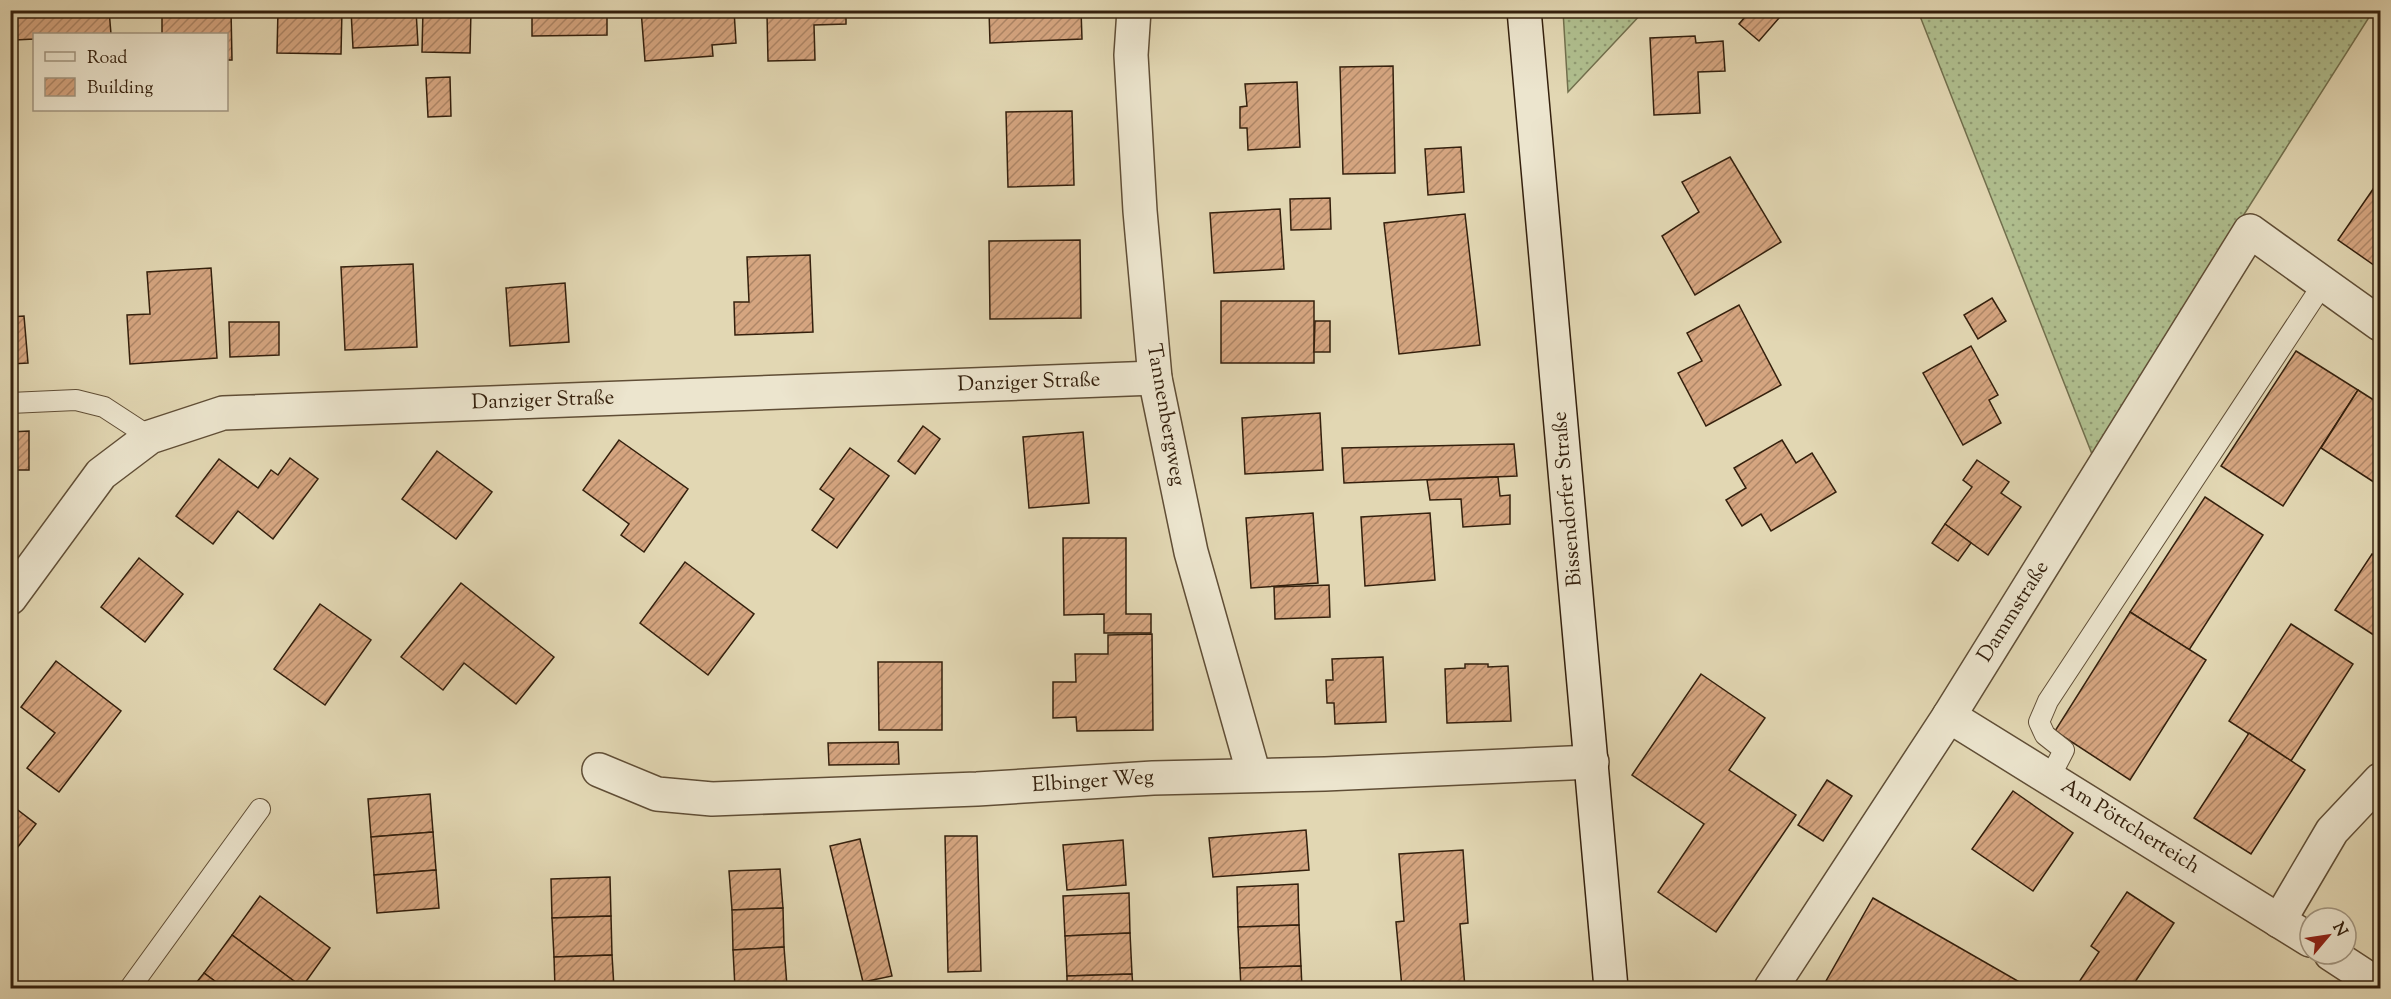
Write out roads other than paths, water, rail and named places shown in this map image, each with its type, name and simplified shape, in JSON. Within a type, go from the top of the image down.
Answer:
[{"type":"street","name":"Tannenbergweg","points":[[1134,10],[1131,55],[1140,211],[1155,378],[1191,552],[1254,775]]},
{"type":"street","name":"Bissendorfer Straße","points":[[1524,10],[1611,988]]},
{"type":"street","name":"Dammstraße","points":[[1771,988],[1949,716],[2250,231],[2323,284]]},
{"type":"street","points":[[2323,284],[2380,324]]},
{"type":"street","name":"Danziger Straße","points":[[10,598],[101,474],[150,437],[223,413],[1155,378]]},
{"type":"street","name":"Am Pöttcherteich","points":[[1949,716],[2298,933]]},
{"type":"street","name":"Elbinger Weg","points":[[599,770],[657,794],[712,799],[977,789],[1153,778],[1592,762]]},
{"type":"street","points":[[2279,921],[2332,831],[2380,780]]},
{"type":"street","points":[[2349,966],[2380,986]]},
{"type":"lane","points":[[2050,777],[2064,750],[2045,735],[2039,722],[2048,701],[2323,284]]},
{"type":"lane","points":[[10,403],[76,400],[104,407],[150,437]]},
{"type":"lane","points":[[130,988],[260,809]]}]
